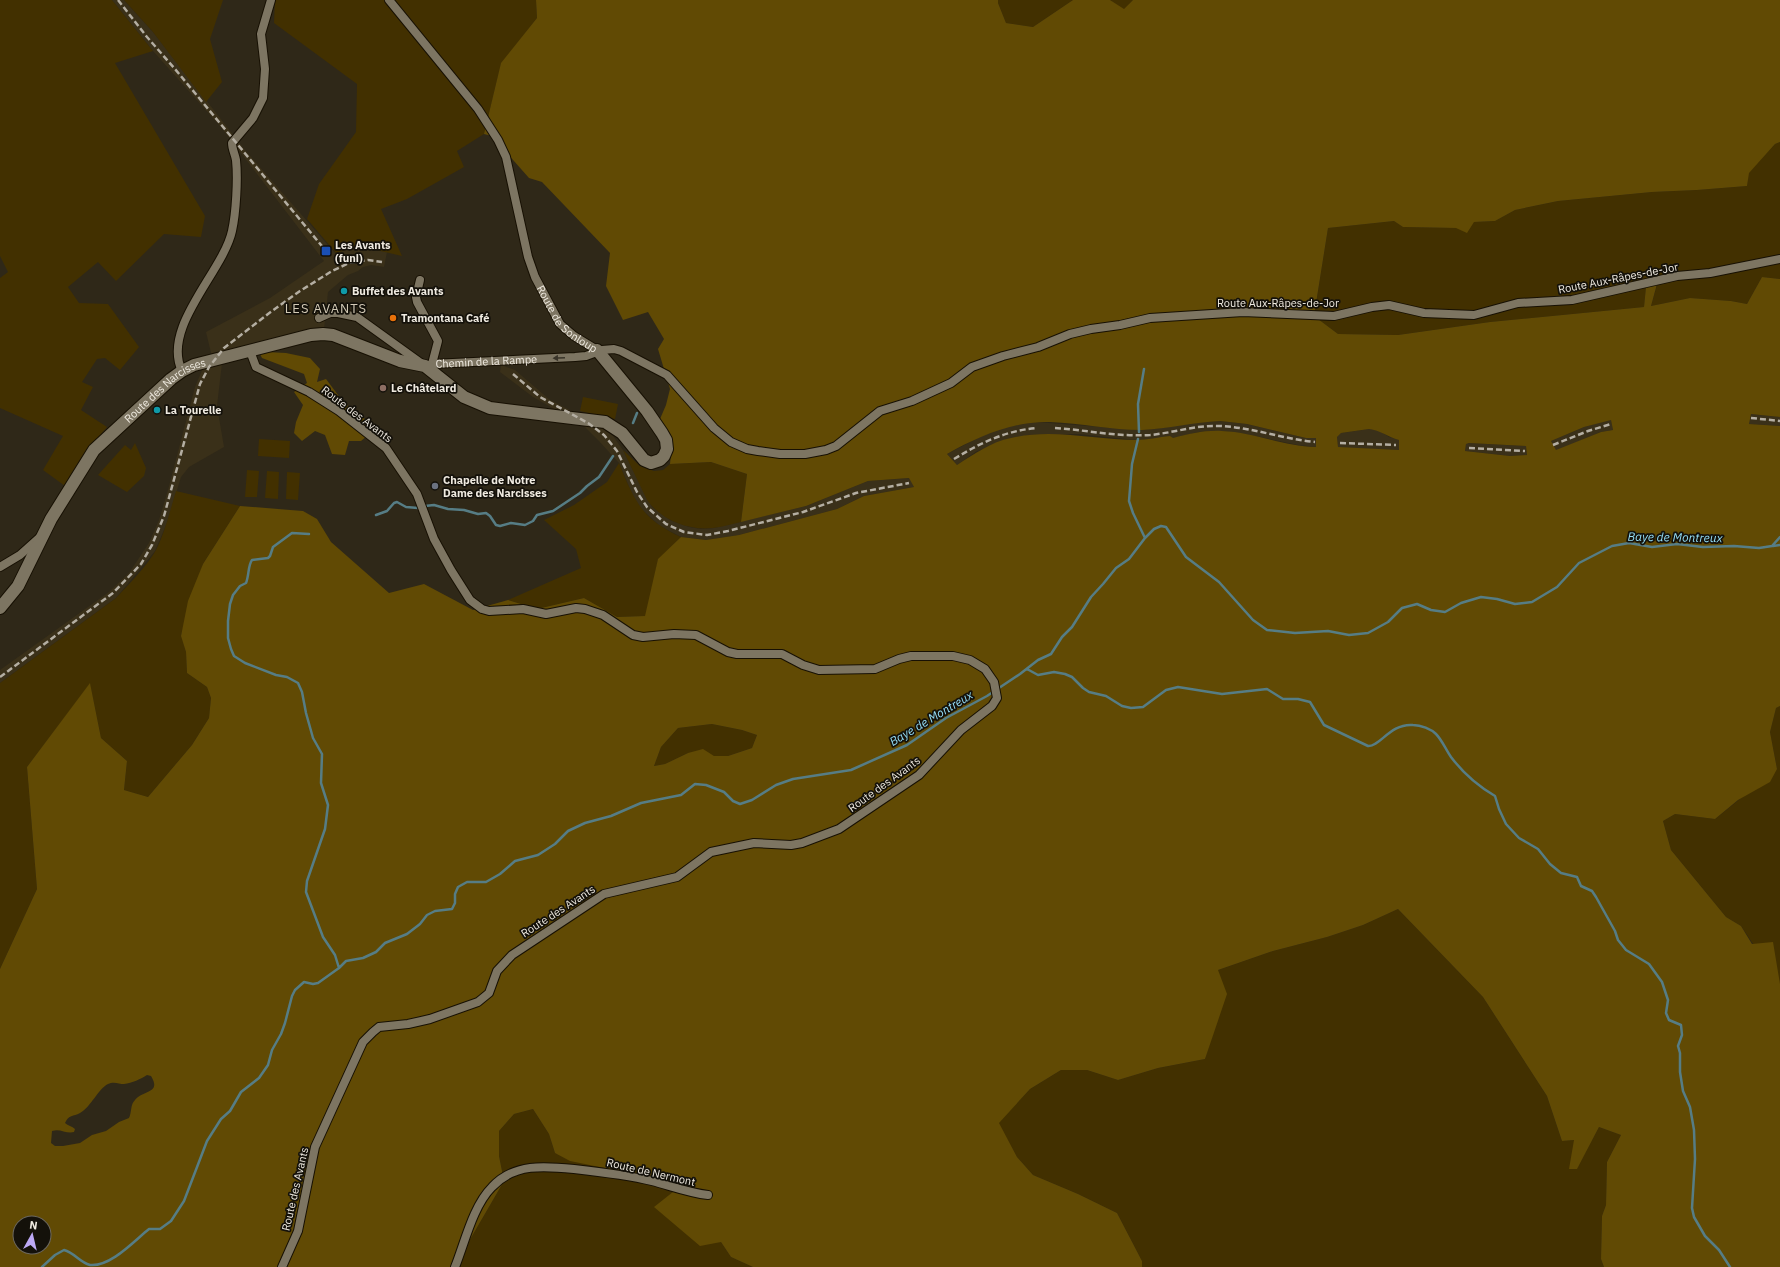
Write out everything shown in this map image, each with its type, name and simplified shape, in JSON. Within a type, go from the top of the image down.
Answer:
[{"type":"street","points":[[182,371],[178,358],[180,340],[186,319],[194,301],[224,253],[232,231],[236,171],[232,143],[253,118],[263,98],[265,69],[261,34],[271,0]]},
{"type":"street","name":"Route de Sonloup","points":[[389,0],[478,109],[498,140],[506,158],[528,256],[535,277],[560,324],[574,336],[597,350],[607,361],[662,433],[667,447],[665,454],[660,460],[654,462],[644,460],[622,433],[605,422],[500,410],[481,405],[464,397]]},
{"type":"street","name":"Route Aux-Râpes-de-Jor","points":[[597,350],[618,350],[667,375],[714,428],[738,446],[747,449],[780,454],[805,454],[826,450],[836,446],[880,411],[912,401],[950,382],[972,367],[1003,356],[1038,347],[1070,334],[1091,329],[1120,325],[1150,318],[1243,312],[1334,316],[1372,307],[1389,305],[1424,314],[1474,315],[1486,313],[1518,303],[1572,300],[1677,276],[1716,272],[1780,258]]},
{"type":"street","points":[[319,318],[338,313],[358,317],[428,365],[438,341],[437,336],[417,302],[416,298],[420,280]]},
{"type":"street","name":"Route des Narcisses","points":[[0,608],[18,586],[67,492],[94,450],[105,438],[182,371],[198,364],[322,334],[340,337],[400,362],[428,365]]},
{"type":"street","name":"Chemin de la Rampe","points":[[428,365],[575,357],[589,355],[597,350]]},
{"type":"street","name":"Route des Avants","points":[[250,351],[256,367],[309,392],[339,411],[386,448],[417,494],[434,539],[451,570],[470,600],[482,609],[489,611],[523,609],[546,614],[576,608],[585,609],[603,615],[633,635],[643,638],[674,634],[696,636],[728,652],[738,654],[782,654],[803,665],[818,670],[875,669],[899,659],[911,656],[953,656],[979,664],[989,673],[996,688],[997,698],[992,706],[961,730],[919,775],[839,829],[802,843],[791,845],[754,843],[711,852],[677,877],[653,884],[622,889],[604,894],[512,955],[496,971],[489,993],[478,1002],[430,1019],[408,1024],[379,1027],[363,1042],[315,1147],[298,1231],[282,1267]]},
{"type":"street","name":"Chemin de la Rampe","points":[[428,365],[464,397]]},
{"type":"street","points":[[0,568],[42,538]]},
{"type":"street","name":"Route de Nermont","points":[[455,1267],[481,1201],[491,1187],[498,1181],[521,1170],[537,1167],[555,1167],[612,1173],[708,1195]]},
{"type":"shaded area","points":[[0,0],[112,0],[153,51],[115,63],[205,216],[201,237],[164,234],[116,281],[98,262],[68,287],[79,303],[108,304],[139,347],[120,370],[105,358],[97,359],[82,382],[93,387],[81,410],[107,427],[81,458],[65,486],[43,470],[63,436],[0,408],[0,278],[8,272],[0,256]]},
{"type":"shaded area","points":[[112,0],[124,0],[153,32],[244,149],[335,253],[359,246],[387,252],[384,267],[371,265],[363,267],[348,275],[328,292],[324,329],[222,363],[217,406],[224,447],[189,467],[181,477],[167,523],[155,551],[116,598],[0,683],[0,670],[109,592],[129,573],[149,543],[159,520],[168,490],[195,387],[203,368],[212,357],[206,332],[270,298],[324,261],[221,127],[153,51]]},
{"type":"shaded area","points":[[124,0],[223,0],[210,39],[222,82],[206,102],[153,32]]},
{"type":"shaded area","points":[[275,0],[536,0],[537,18],[501,64],[484,134],[457,151],[464,167],[407,199],[381,209],[402,256],[359,246],[336,253],[307,219],[319,184],[356,132],[357,84],[274,23]]},
{"type":"shaded area","points":[[536,0],[998,0],[1006,23],[1033,27],[1073,0],[1110,0],[1124,9],[1133,0],[1780,0],[1780,142],[1775,144],[1749,173],[1747,186],[1652,192],[1558,201],[1515,210],[1495,221],[1474,222],[1467,233],[1456,228],[1403,227],[1394,221],[1328,228],[1314,316],[1338,334],[1398,335],[1490,322],[1644,307],[1646,287],[1657,284],[1651,306],[1690,298],[1731,301],[1747,304],[1762,277],[1780,279],[1780,417],[1751,414],[1749,424],[1780,426],[1780,706],[1776,708],[1770,732],[1777,769],[1770,782],[1738,800],[1715,819],[1675,814],[1663,821],[1671,850],[1726,917],[1741,926],[1752,944],[1773,942],[1780,984],[1780,1267],[1604,1267],[1601,1259],[1602,1216],[1606,1205],[1607,1162],[1621,1135],[1599,1127],[1577,1169],[1569,1169],[1574,1140],[1562,1141],[1547,1096],[1483,997],[1398,909],[1363,925],[1327,937],[1273,951],[1218,970],[1227,994],[1205,1059],[1158,1068],[1118,1080],[1087,1070],[1061,1070],[1030,1089],[999,1123],[1017,1157],[1033,1175],[1078,1194],[1117,1213],[1142,1261],[1142,1267],[753,1267],[731,1257],[721,1242],[700,1246],[654,1207],[683,1184],[570,1161],[555,1153],[549,1134],[533,1109],[514,1114],[499,1131],[499,1156],[504,1181],[468,1243],[459,1267],[0,1267],[0,969],[37,889],[27,767],[90,683],[101,738],[127,761],[124,790],[148,797],[192,745],[209,718],[211,698],[207,687],[187,673],[186,652],[181,636],[188,601],[203,564],[240,506],[303,511],[317,519],[331,542],[389,593],[424,584],[473,610],[508,600],[537,609],[584,598],[617,617],[645,616],[658,559],[681,537],[706,540],[739,535],[837,509],[864,496],[914,487],[909,478],[868,481],[806,506],[741,522],[747,474],[711,462],[670,464],[672,443],[660,419],[666,405],[670,389],[658,349],[664,339],[648,312],[623,320],[606,286],[610,253],[542,182],[529,178],[492,136],[484,134],[501,63],[537,18]],"holes":[[[1611,420],[1613,430],[1601,432],[1556,450],[1551,441],[1584,427]],[[1220,421],[1247,424],[1306,438],[1316,438],[1316,447],[1292,445],[1246,434],[1222,431],[1203,432],[1173,438],[1170,436],[1144,440],[1121,440],[1074,435],[1042,434],[1027,435],[997,442],[957,465],[947,454],[971,441],[997,431],[1036,422],[1142,430]],[[1369,429],[1380,432],[1399,440],[1399,450],[1338,447],[1337,437],[1341,433]],[[1466,444],[1526,446],[1527,455],[1510,456],[1465,451]],[[712,724],[742,730],[757,735],[752,748],[728,756],[714,756],[703,749],[688,753],[665,764],[654,766],[661,747],[678,728]],[[147,1075],[151,1076],[154,1082],[153,1089],[138,1097],[133,1102],[129,1118],[119,1122],[106,1131],[92,1135],[80,1143],[63,1146],[55,1146],[51,1143],[52,1131],[58,1130],[74,1132],[75,1129],[65,1123],[70,1117],[78,1114],[88,1107],[104,1086],[112,1083],[124,1084],[133,1082]]]},
{"type":"shaded area","points":[[998,0],[1073,0],[1033,27],[1006,23]]},
{"type":"shaded area","points":[[1110,0],[1133,0],[1124,10]]},
{"type":"shaded area","points":[[1780,142],[1780,279],[1762,277],[1747,304],[1731,301],[1690,298],[1651,306],[1657,285],[1646,287],[1644,307],[1490,322],[1398,335],[1338,334],[1314,316],[1328,228],[1394,221],[1403,227],[1456,228],[1474,222],[1495,221],[1515,210],[1558,201],[1652,192],[1747,186],[1748,173],[1775,144]]},
{"type":"shaded area","points":[[266,352],[286,353],[310,358],[320,369],[317,382],[326,379],[344,403],[370,423],[374,430],[361,441],[349,441],[345,455],[332,454],[325,435],[315,431],[302,441],[294,433],[296,422],[303,405],[294,392],[307,383],[304,374],[262,358],[260,354]]},
{"type":"shaded area","points":[[501,365],[515,370],[550,400],[597,424],[613,436],[623,450],[652,507],[670,520],[689,527],[701,529],[714,528],[806,506],[868,481],[910,478],[914,487],[864,496],[837,509],[739,535],[706,540],[681,537],[660,526],[640,508],[634,499],[619,463],[583,425],[533,397],[500,372]]},
{"type":"shaded area","points":[[583,397],[618,404],[615,419],[580,411]]},
{"type":"shaded area","points":[[1751,414],[1780,417],[1780,426],[1749,424]]},
{"type":"shaded area","points":[[1611,419],[1613,430],[1601,432],[1556,451],[1551,441],[1584,427]]},
{"type":"shaded area","points":[[1220,421],[1247,424],[1306,438],[1317,438],[1316,447],[1221,431],[1199,432],[1173,438],[1137,440],[1078,434],[1028,435],[977,451],[957,465],[947,454],[988,433],[1006,427],[1036,422],[1141,430],[1197,422]]},
{"type":"shaded area","points":[[1369,429],[1379,430],[1389,437],[1400,440],[1399,450],[1338,448],[1337,437],[1341,433]]},
{"type":"shaded area","points":[[259,439],[290,441],[289,458],[258,456]]},
{"type":"shaded area","points":[[135,443],[146,468],[144,476],[127,492],[98,475],[125,445],[131,450]]},
{"type":"shaded area","points":[[1466,444],[1526,446],[1527,455],[1510,456],[1465,451]]},
{"type":"shaded area","points":[[623,450],[640,466],[654,471],[663,470],[670,464],[711,462],[747,474],[741,522],[716,528],[695,528],[676,523],[660,513],[647,500]]},
{"type":"shaded area","points":[[619,463],[635,499],[641,508],[657,523],[681,537],[658,560],[646,616],[617,617],[584,598],[537,609],[508,600],[581,568],[576,549],[544,520],[574,505],[607,482]]},
{"type":"shaded area","points":[[247,470],[259,471],[257,497],[245,497]]},
{"type":"shaded area","points":[[267,471],[279,472],[278,499],[265,498]]},
{"type":"shaded area","points":[[287,472],[300,473],[298,500],[286,499]]},
{"type":"shaded area","points":[[176,491],[240,506],[203,564],[181,635],[186,652],[187,673],[207,687],[211,698],[209,718],[192,745],[148,797],[124,790],[127,761],[101,738],[90,684],[27,767],[37,889],[0,969],[0,683],[116,598],[132,581],[156,550],[165,529]]},
{"type":"shaded area","points":[[1780,706],[1780,984],[1741,926],[1726,917],[1671,850],[1663,821],[1675,814],[1715,819],[1777,769],[1770,732],[1776,708]]},
{"type":"shaded area","points":[[712,724],[742,730],[757,735],[752,748],[728,756],[688,753],[665,764],[654,766],[661,747],[678,728]]},
{"type":"shaded area","points":[[1398,909],[1483,997],[1547,1096],[1562,1141],[1574,1140],[1577,1168],[1599,1127],[1621,1135],[1607,1162],[1606,1205],[1602,1216],[1601,1259],[1604,1267],[1142,1267],[1142,1261],[1117,1213],[1078,1194],[1033,1175],[1017,1157],[998,1123],[1030,1089],[1061,1070],[1087,1070],[1118,1080],[1158,1068],[1205,1059],[1213,1033],[1218,970],[1273,951],[1327,937],[1363,925]]},
{"type":"shaded area","points":[[533,1109],[549,1134],[555,1153],[684,1184],[655,1207],[721,1242],[731,1257],[753,1267],[459,1267],[468,1243],[504,1181],[499,1156],[499,1131],[514,1114]]},
{"type":"waterway","points":[[1139,432],[1138,404],[1144,369]]},
{"type":"waterway","points":[[633,423],[637,413]]},
{"type":"waterway","points":[[1138,439],[1132,464],[1129,501],[1145,538]]},
{"type":"waterway","points":[[425,506],[434,505],[478,514],[486,513],[496,525],[500,526],[511,523],[525,525],[533,521],[537,515],[553,511],[580,493],[599,477],[613,456]]},
{"type":"waterway","points":[[376,515],[387,511],[394,503],[397,502],[406,507],[418,508]]},
{"type":"waterway","name":"Baye de Montreux","points":[[42,1267],[55,1255],[64,1250],[90,1265],[106,1262],[122,1252],[149,1229],[160,1229],[171,1221],[184,1201],[207,1141],[221,1119],[230,1111],[241,1092],[259,1078],[268,1065],[272,1050],[285,1023],[292,996],[295,990],[304,982],[313,984],[318,983],[346,961],[363,958],[376,952],[385,943],[407,934],[420,924],[427,915],[435,911],[452,909],[455,903],[455,894],[458,887],[467,882],[486,882],[500,874],[515,861],[538,855],[555,844],[568,831],[585,823],[611,816],[641,803],[681,795],[695,784],[706,785],[724,792],[733,801],[740,804],[752,800],[776,785],[793,779],[851,770],[907,745],[946,718],[987,696],[1038,660],[1051,654],[1062,637],[1072,627],[1091,597],[1116,568],[1129,559],[1145,538],[1154,529],[1161,526],[1166,527],[1186,557],[1219,582],[1253,620],[1267,630],[1295,633],[1328,631],[1349,635],[1368,633],[1388,622],[1402,608],[1417,604],[1431,610],[1445,612],[1461,603],[1481,597],[1497,599],[1515,604],[1532,602],[1557,587],[1579,563],[1612,546],[1629,543],[1652,547],[1677,544],[1703,547],[1734,546],[1759,548],[1772,546],[1780,537]]},
{"type":"waterway","points":[[309,534],[292,533],[273,547],[268,558],[252,560],[246,583],[240,586],[233,595],[230,604],[228,638],[234,656],[245,663],[276,675],[287,677],[298,683],[302,692],[313,738],[322,754],[321,783],[328,805],[325,829],[307,881],[306,892],[323,937],[335,955],[339,968]]},
{"type":"waterway","name":"Baye de Montreux","points":[[1773,546],[1780,545]]},
{"type":"waterway","points":[[1027,669],[1038,675],[1054,672],[1065,674],[1072,677],[1089,692],[1106,696],[1122,706],[1131,708],[1143,707],[1166,690],[1178,687],[1222,694],[1267,689],[1283,699],[1298,699],[1310,702],[1324,725],[1368,746],[1377,743],[1392,731],[1405,725],[1419,726],[1434,732],[1451,757],[1466,774],[1495,796],[1506,824],[1519,838],[1538,849],[1550,864],[1561,873],[1577,877],[1581,886],[1592,891],[1615,931],[1618,940],[1626,950],[1649,964],[1662,982],[1668,1000],[1666,1013],[1669,1020],[1681,1025],[1682,1035],[1678,1046],[1680,1053],[1680,1072],[1683,1091],[1690,1107],[1694,1130],[1695,1159],[1692,1208],[1694,1217],[1705,1236],[1719,1250],[1730,1267]]},
{"type":"railway","points":[[118,0],[147,37],[326,251]]},
{"type":"railway","points":[[0,677],[113,593],[141,564],[152,545],[164,516],[200,384],[209,367],[224,348],[300,291],[332,271],[349,263],[368,260],[382,262]]},
{"type":"railway","points":[[513,374],[540,397],[588,423],[604,435],[617,451],[637,492],[647,507],[666,524],[684,532],[707,535],[728,531],[803,512],[856,493],[909,483]]},
{"type":"railway","points":[[1751,418],[1780,421]]},
{"type":"railway","points":[[1553,445],[1588,431],[1611,424]]},
{"type":"railway","points":[[1055,428],[1114,434],[1150,435],[1201,427],[1219,426],[1243,428],[1315,442]]},
{"type":"railway","points":[[954,459],[973,448],[1003,435],[1036,428]]},
{"type":"railway","points":[[1340,443],[1396,445]]},
{"type":"railway","points":[[1469,448],[1525,451]]},
{"type":"place","name":"Les Avants (funi)","points":[[326,251]]},
{"type":"place","name":"Buffet des Avants","points":[[344,291]]},
{"type":"place","name":"Tramontana Café","points":[[393,318]]},
{"type":"place","name":"Le Châtelard","points":[[383,388]]},
{"type":"place","name":"La Tourelle","points":[[157,410]]},
{"type":"place","name":"Chapelle de Notre Dame des Narcisses","points":[[435,486]]},
{"type":"district","name":"LES AVANTS","points":[[326,308]]}]
